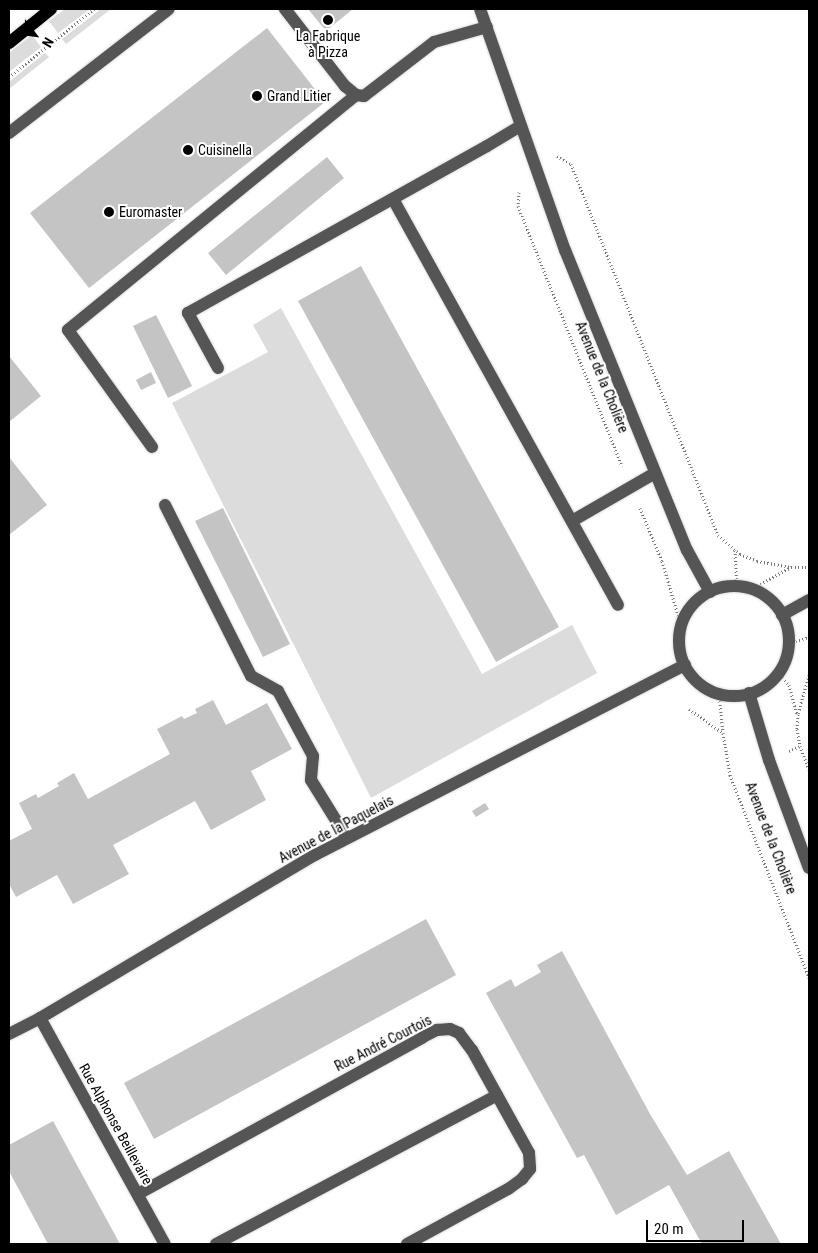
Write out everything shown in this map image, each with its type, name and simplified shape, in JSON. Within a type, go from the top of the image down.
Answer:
[{"type":"main road","points":[[9,43],[51,9]]},
{"type":"street","points":[[9,133],[169,9]]},
{"type":"street","points":[[285,9],[345,86],[356,95],[364,96],[434,42],[487,28]]},
{"type":"street","name":"Avenue de la Cholière","points":[[480,9],[565,250],[687,550],[710,592]]},
{"type":"street","points":[[152,447],[68,330],[356,95]]},
{"type":"street","points":[[218,368],[188,313],[522,130]]},
{"type":"street","points":[[393,199],[618,605]]},
{"type":"street","points":[[572,521],[655,473]]},
{"type":"street","points":[[165,506],[251,676],[278,691],[313,756],[311,780],[347,838]]},
{"type":"street","points":[[737,586],[751,589],[769,599],[782,615],[788,643],[784,663],[778,672],[760,688],[740,695],[719,694],[700,684],[685,665],[679,645],[681,625],[692,605],[710,592],[718,588],[737,586]]},
{"type":"street","points":[[782,615],[809,600]]},
{"type":"street","name":"Avenue de la Paquelais","points":[[9,1034],[40,1018],[315,855],[685,665]]},
{"type":"street","name":"Avenue de la Cholière","points":[[749,693],[768,760],[809,868]]},
{"type":"street","name":"Rue Alphonse Beillevaire","points":[[40,1018],[165,1244]]},
{"type":"street","name":"Rue André Courtois","points":[[138,1194],[437,1030],[450,1029],[459,1033],[472,1050],[529,1153],[530,1169],[522,1179],[508,1188],[407,1244]]},
{"type":"street","points":[[216,1244],[497,1095]]},
{"type":"path","points":[[9,77],[94,9]]},
{"type":"path","points":[[522,130],[571,164],[718,536],[735,550],[758,561],[809,567]]},
{"type":"path","name":"Avenue de la Cholière","points":[[519,188],[518,206],[662,561],[681,625]]},
{"type":"path","points":[[735,550],[737,586]]},
{"type":"path","points":[[751,589],[791,566]]},
{"type":"path","points":[[788,643],[809,637]]},
{"type":"path","points":[[778,672],[789,685],[798,714]]},
{"type":"path","points":[[809,675],[798,714],[797,729],[800,746],[809,769]]},
{"type":"path","name":"Avenue de la Cholière","points":[[719,694],[722,733],[730,775],[809,978]]},
{"type":"path","points":[[689,710],[722,733]]},
{"type":"shaded area","points":[[65,9],[90,9],[58,33],[49,21]]},
{"type":"shaded area","points":[[101,9],[111,9],[66,44],[62,39]]},
{"type":"shaded area","points":[[32,35],[41,47],[9,72],[9,53]]},
{"type":"shaded area","points":[[45,53],[49,57],[9,89],[9,82]]},
{"type":"shaded area","points":[[281,308],[482,674],[572,625],[597,673],[371,798],[172,403],[268,352],[253,325]]},
{"type":"building","name":"La Fabrique à Pizza","points":[[308,9],[353,9],[326,31]]},
{"type":"building","points":[[267,28],[325,102],[89,288],[30,213]]},
{"type":"building","points":[[327,157],[344,178],[226,275],[208,253]]},
{"type":"building","points":[[361,266],[559,627],[496,662],[298,301]]},
{"type":"building","points":[[156,315],[192,386],[168,398],[133,326]]},
{"type":"building","points":[[9,356],[41,396],[9,422]]},
{"type":"building","points":[[151,372],[156,383],[141,390],[136,380]]},
{"type":"building","points":[[9,457],[47,505],[9,535]]},
{"type":"building","points":[[223,508],[290,644],[263,657],[195,521]]},
{"type":"building","points":[[213,700],[226,725],[267,703],[292,749],[251,771],[266,800],[211,830],[195,801],[113,845],[129,874],[73,904],[57,875],[16,897],[9,884],[9,841],[32,829],[19,803],[36,794],[38,798],[59,786],[57,783],[74,773],[88,799],[170,754],[157,729],[182,716],[184,719],[197,713],[195,709]]},
{"type":"building","points":[[485,803],[489,809],[476,817],[472,811]]},
{"type":"building","points":[[426,919],[456,975],[154,1139],[124,1083]]},
{"type":"building","points":[[562,951],[650,1114],[687,1175],[729,1151],[781,1244],[702,1244],[669,1185],[616,1215],[584,1155],[577,1158],[486,993],[511,979],[515,987],[541,972],[537,965]]},
{"type":"building","points":[[53,1121],[120,1244],[48,1244],[9,1171],[9,1145]]},
{"type":"place","name":"La Fabrique à Pizza","points":[[328,20]]},
{"type":"place","name":"Grand Litier","points":[[257,96]]},
{"type":"place","name":"Cuisinella","points":[[188,150]]},
{"type":"place","name":"Euromaster","points":[[109,212]]}]
